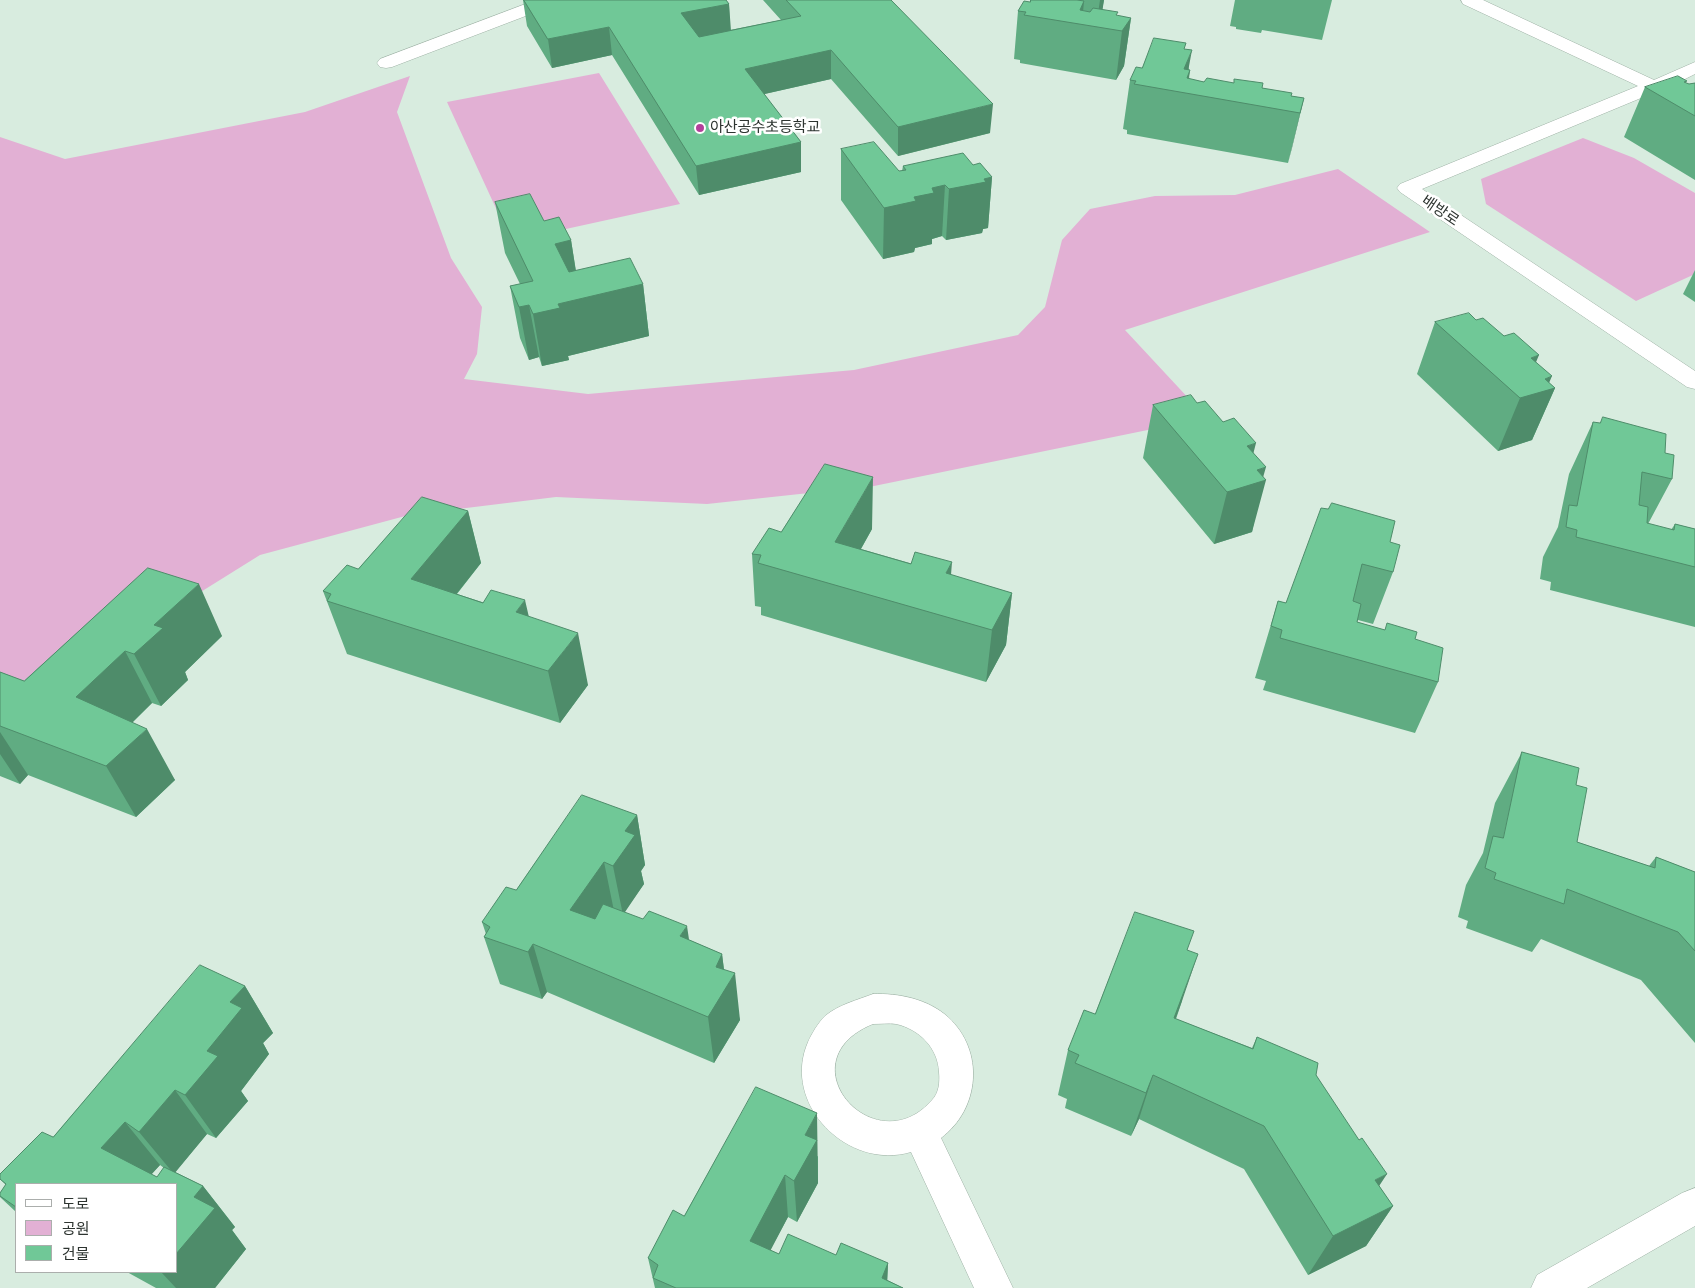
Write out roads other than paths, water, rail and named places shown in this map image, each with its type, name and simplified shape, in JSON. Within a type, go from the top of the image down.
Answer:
[{"type":"street","points":[[386,63],[551,0]]},
{"type":"street","points":[[1469,0],[1695,106]]},
{"type":"street","points":[[1653,87],[1695,67]]},
{"type":"street","name":"배방로","points":[[1653,87],[1407,188],[1695,382]]},
{"type":"street","points":[[920,1132],[994,1288]]},
{"type":"street","points":[[1550,1288],[1695,1206]]},
{"type":"place","name":"아산공수초등학교","points":[[700,128]]}]
